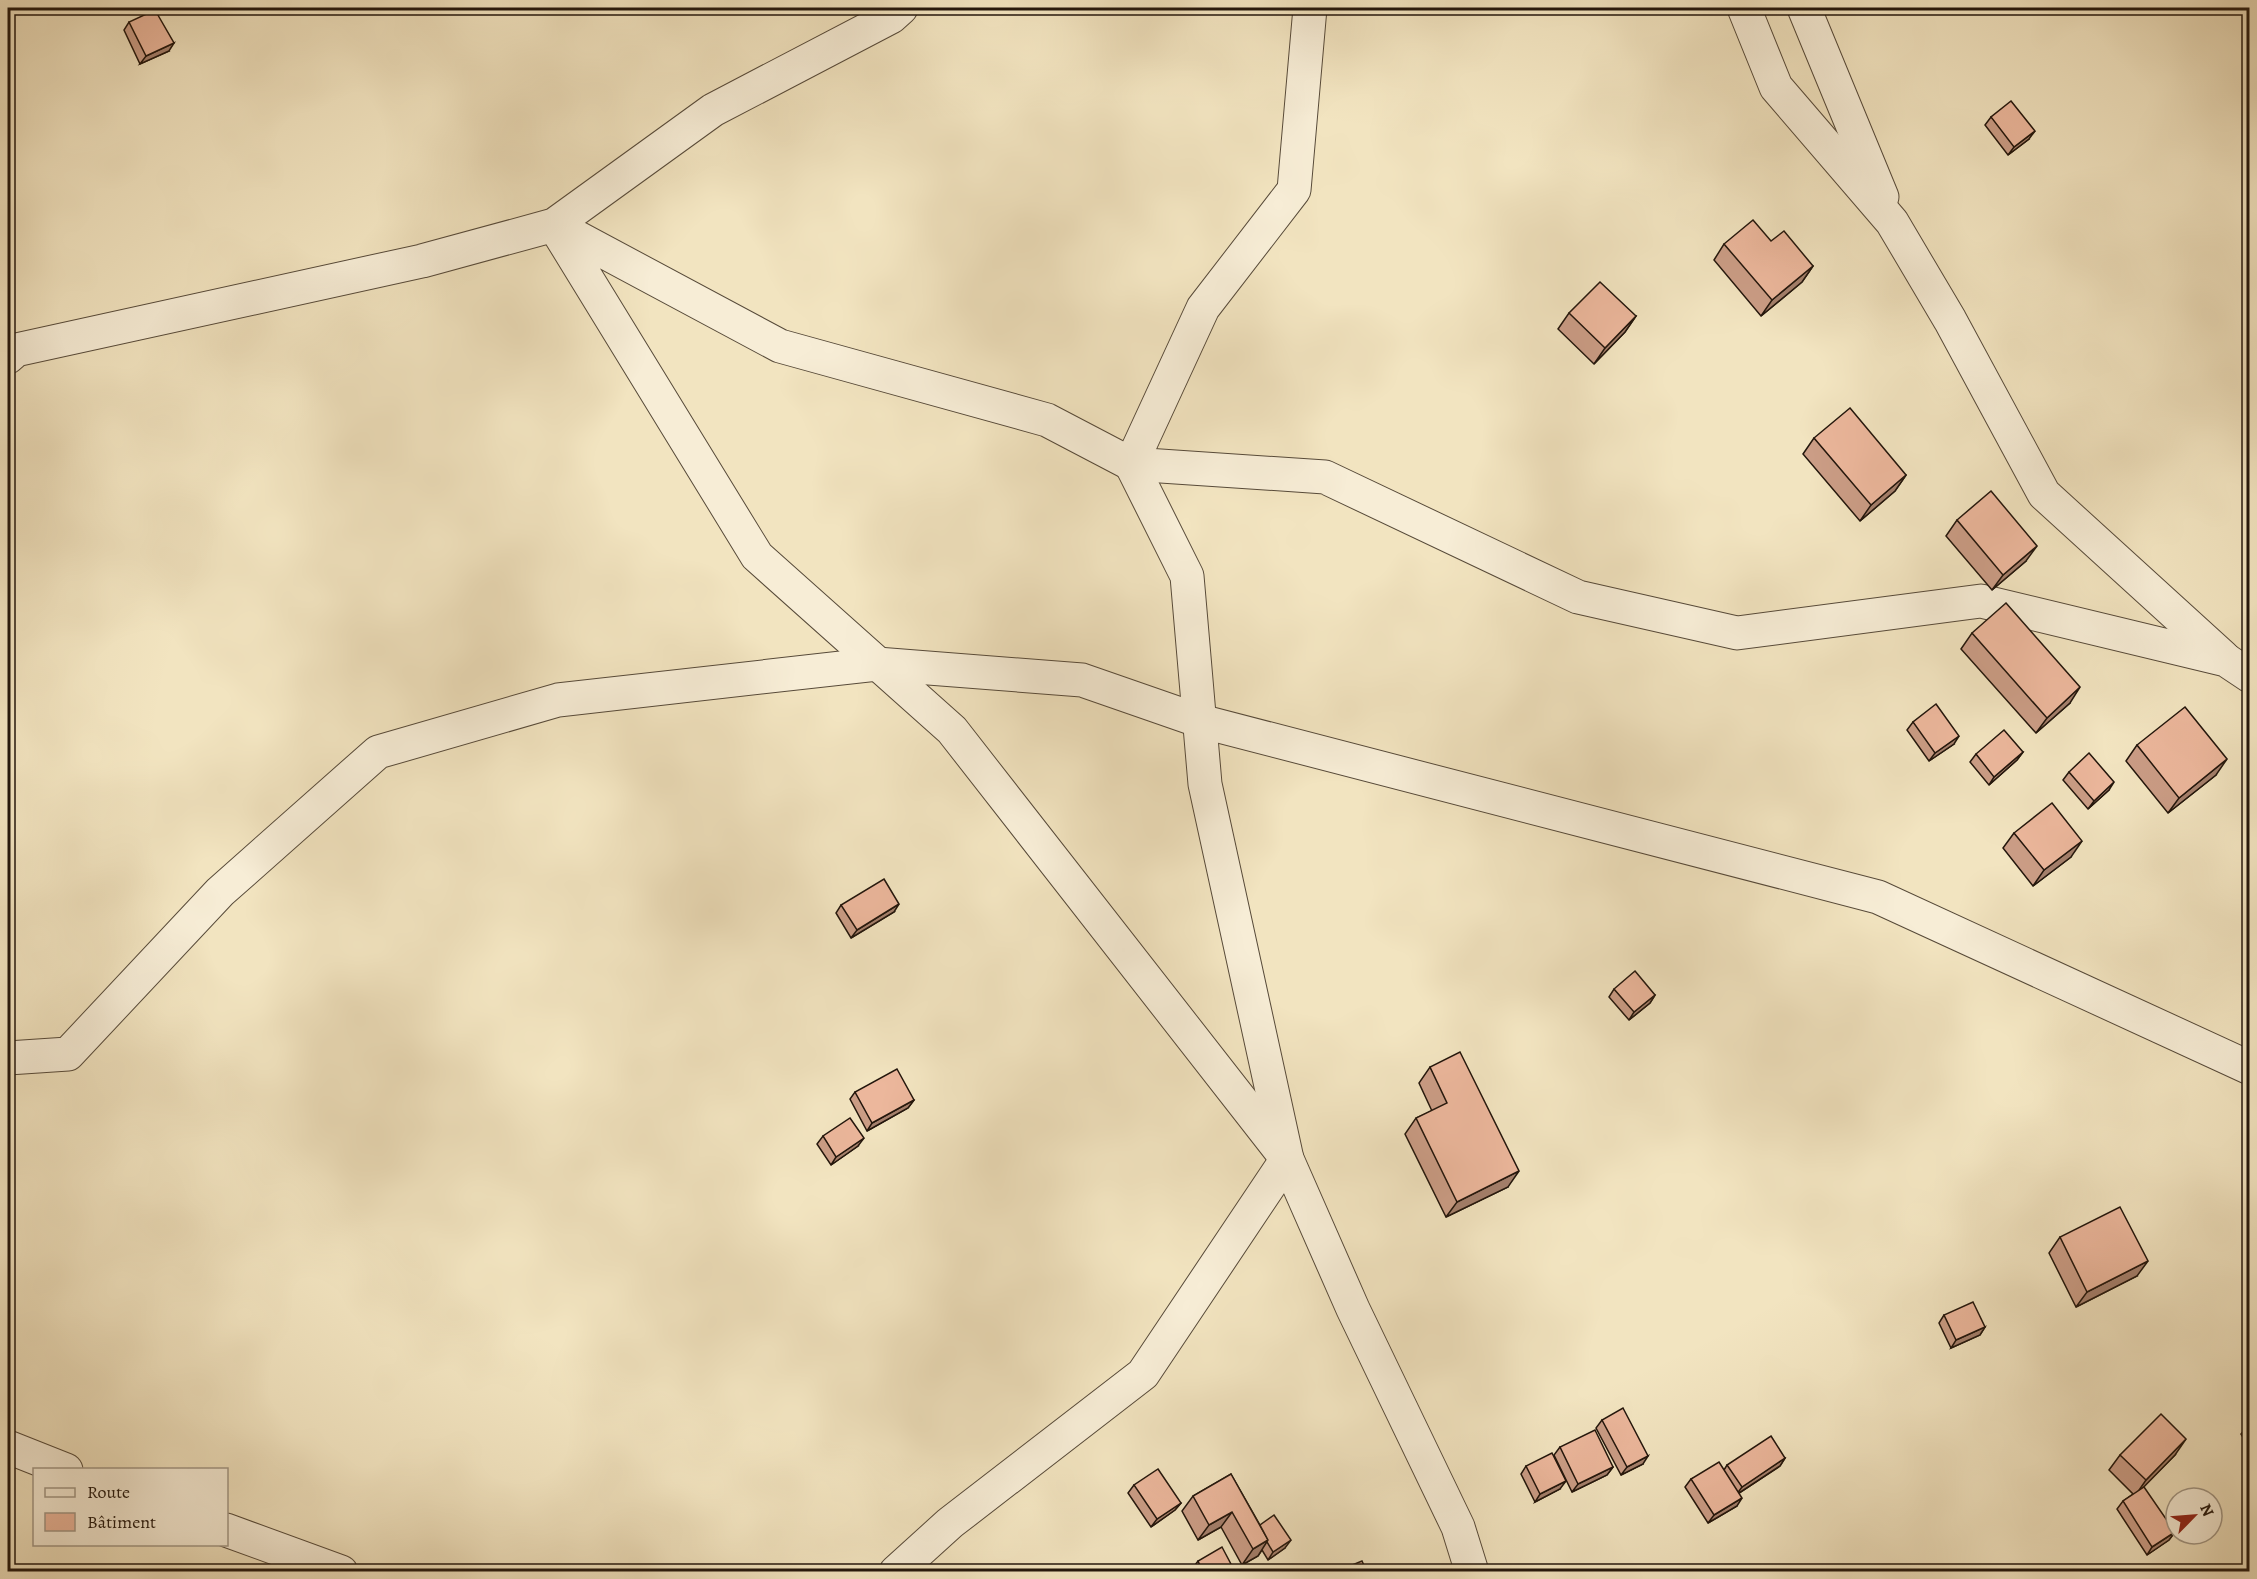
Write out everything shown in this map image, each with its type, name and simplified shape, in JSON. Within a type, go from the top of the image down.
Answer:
[{"type":"street","points":[[10,348],[422,261],[554,225],[713,110],[891,17],[902,8]]},
{"type":"street","points":[[1131,464],[1203,308],[1293,190],[1311,8]]},
{"type":"street","points":[[1744,8],[1776,87],[1892,222]]},
{"type":"street","points":[[1804,8],[1892,222],[1950,320],[2044,494],[2238,668]]},
{"type":"street","points":[[554,225],[780,346],[1047,420],[1131,464],[1325,477],[1578,597],[1737,633],[1981,601],[2238,668]]},
{"type":"street","points":[[554,225],[757,556],[952,730],[1287,1159]]},
{"type":"street","points":[[1131,464],[1187,576],[1205,784],[1287,1159],[1353,1309],[1458,1527],[1472,1572]]},
{"type":"street","points":[[8,1058],[68,1054],[220,892],[378,752],[558,700],[877,663],[1082,680],[1200,721],[1878,897],[2250,1068]]},
{"type":"street","points":[[896,1572],[951,1523],[1143,1374],[1287,1159]]},
{"type":"street","points":[[8,1448],[61,1468]]},
{"type":"street","points":[[228,1531],[341,1572]]},
{"type":"building","points":[[155,10],[174,43],[146,56],[129,22]]},
{"type":"building","points":[[2011,101],[2035,131],[2014,147],[1991,117]]},
{"type":"building","points":[[1753,220],[1771,241],[1784,231],[1813,266],[1772,300],[1724,244]]},
{"type":"building","points":[[1600,282],[1636,316],[1605,348],[1569,313]]},
{"type":"building","points":[[1850,408],[1906,475],[1871,505],[1814,438]]},
{"type":"building","points":[[1991,491],[2037,546],[2003,575],[1957,520]]},
{"type":"building","points":[[2006,603],[2080,687],[2047,718],[1972,633]]},
{"type":"building","points":[[1936,704],[1959,736],[1935,753],[1913,722]]},
{"type":"building","points":[[2185,707],[2227,759],[2179,798],[2137,745]]},
{"type":"building","points":[[2004,730],[2023,752],[1994,777],[1976,754]]},
{"type":"building","points":[[2089,753],[2114,782],[2094,801],[2069,772]]},
{"type":"building","points":[[2052,803],[2082,841],[2044,870],[2014,833]]},
{"type":"building","points":[[884,879],[899,904],[857,930],[841,905]]},
{"type":"building","points":[[1635,971],[1655,995],[1634,1012],[1614,989]]},
{"type":"building","points":[[1460,1052],[1519,1171],[1457,1202],[1416,1118],[1447,1103],[1430,1067]]},
{"type":"building","points":[[897,1069],[914,1100],[872,1123],[855,1092]]},
{"type":"building","points":[[850,1118],[864,1138],[836,1157],[823,1136]]},
{"type":"building","points":[[2120,1207],[2148,1261],[2087,1292],[2060,1237]]},
{"type":"building","points":[[1973,1302],[1985,1327],[1956,1340],[1944,1315]]},
{"type":"building","points":[[1623,1408],[1648,1456],[1627,1467],[1602,1420]]},
{"type":"building","points":[[2161,1414],[2186,1439],[2146,1480],[2120,1455]]},
{"type":"building","points":[[1595,1430],[1613,1467],[1578,1484],[1560,1447]]},
{"type":"building","points":[[1771,1436],[1785,1458],[1742,1487],[1727,1465]]},
{"type":"building","points":[[1552,1453],[1566,1481],[1540,1494],[1526,1466]]},
{"type":"building","points":[[1719,1462],[1742,1498],[1714,1515],[1691,1479]]},
{"type":"building","points":[[1158,1469],[1181,1503],[1157,1519],[1134,1485]]},
{"type":"building","points":[[1231,1474],[1268,1540],[1253,1549],[1232,1512],[1209,1525],[1193,1496]]},
{"type":"building","points":[[2144,1487],[2164,1516],[2164,1539],[2152,1547],[2123,1501]]},
{"type":"building","points":[[1274,1515],[1291,1540],[1273,1552],[1260,1525]]},
{"type":"building","points":[[1222,1547],[1232,1566],[1223,1572],[1203,1572],[1198,1561]]},
{"type":"building","points":[[1362,1561],[1367,1572],[1340,1572],[1340,1570]]}]
